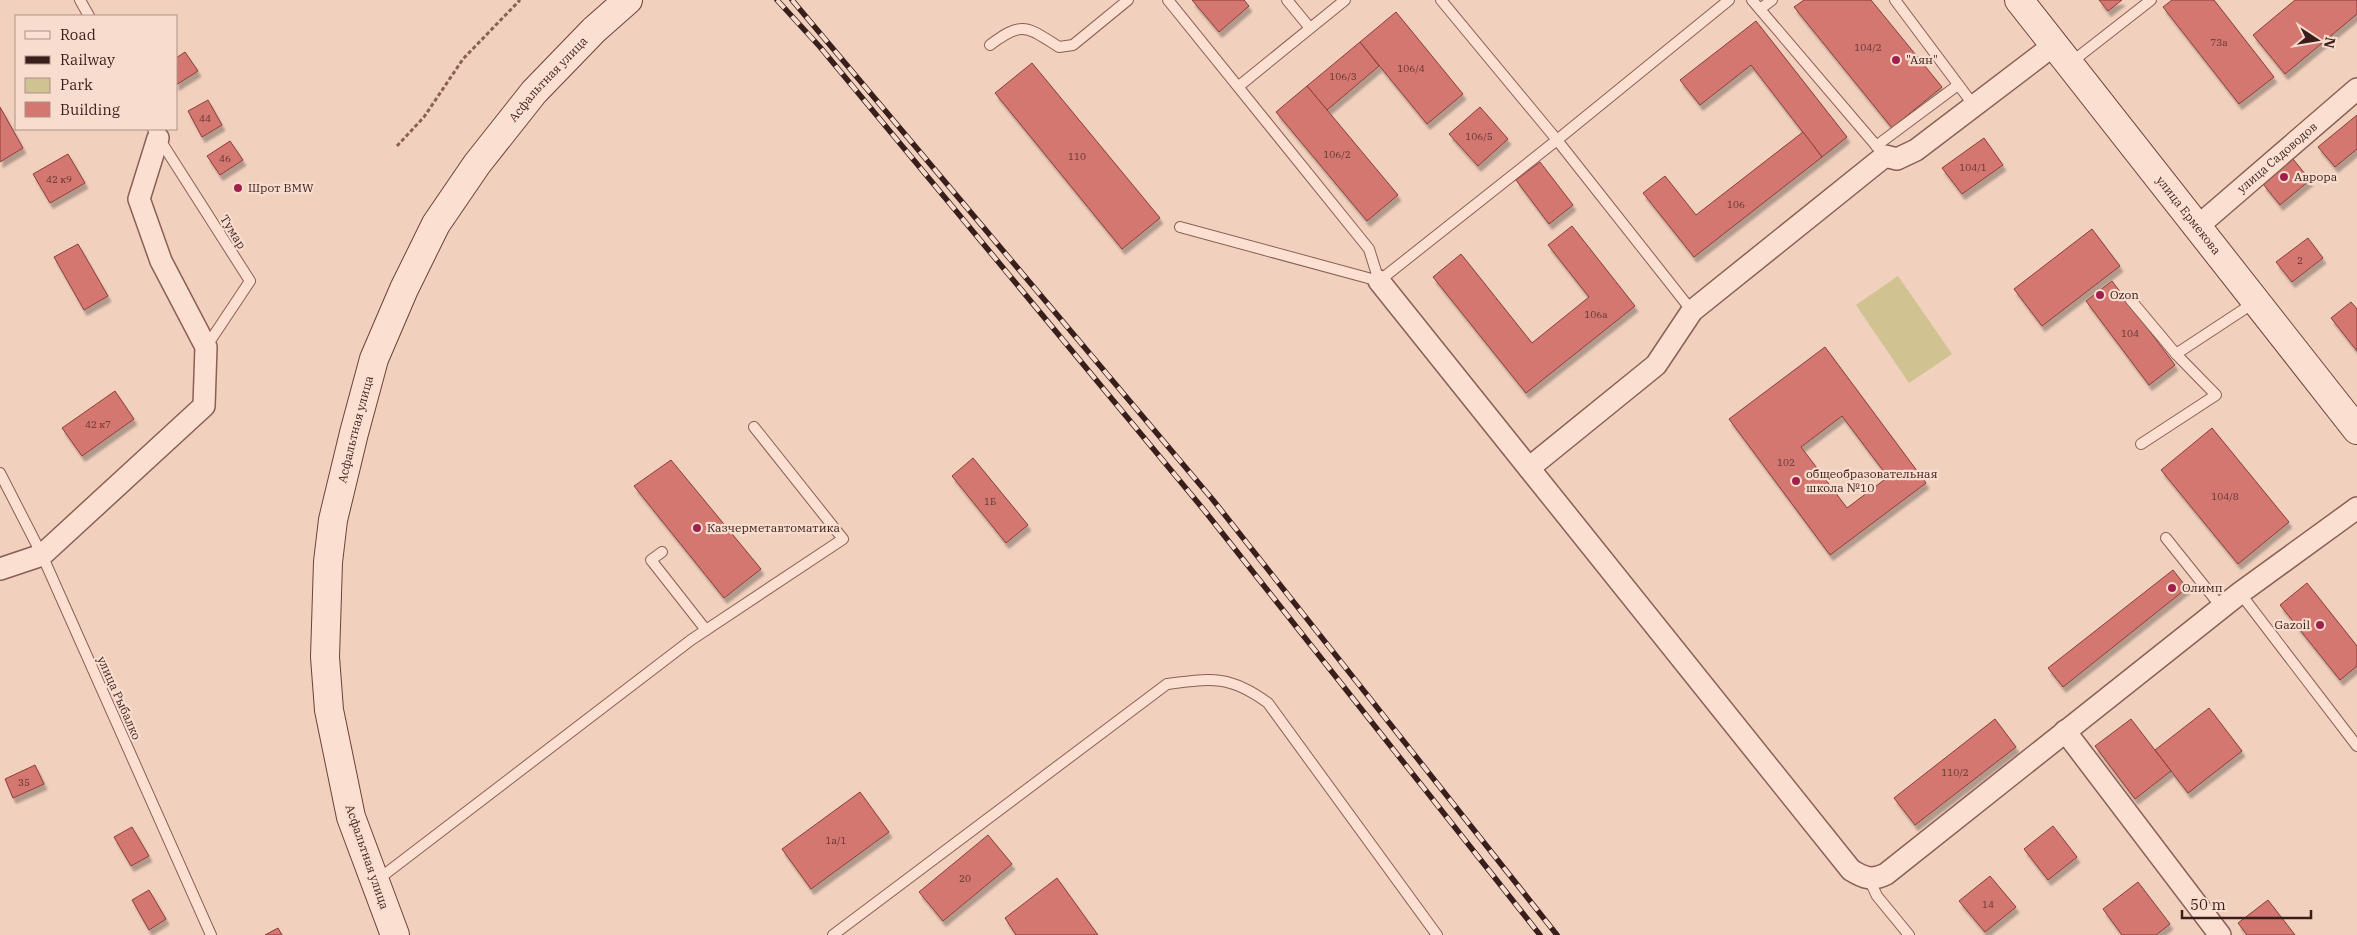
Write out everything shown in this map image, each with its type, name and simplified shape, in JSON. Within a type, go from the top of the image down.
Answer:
[{"type":"main road","name":"Асфальтная улица","points":[[395,935],[351,817],[329,710],[326,657],[328,562],[333,520],[374,359],[404,289],[436,224],[477,164],[534,92],[594,30],[628,0]]},
{"type":"main road","name":"улица Ермекова","points":[[2019,0],[2357,430]]},
{"type":"street","points":[[1529,468],[1656,364],[1692,312],[1881,151],[1897,159],[1916,150],[1975,107],[2062,55]]},
{"type":"street","name":"улица Садоводов","points":[[2196,227],[2357,89]]},
{"type":"street","points":[[0,569],[42,554],[204,406],[206,347],[161,261],[139,199],[156,133]]},
{"type":"street","points":[[1379,281],[1852,870],[1869,879],[1877,879],[1886,874],[2240,593],[2357,508]]},
{"type":"street","points":[[2065,731],[2220,935]]},
{"type":"lane","points":[[80,0],[88,15]]},
{"type":"lane","points":[[990,45],[1009,31],[1031,29],[1059,47],[1073,45],[1128,0]]},
{"type":"lane","points":[[1168,0],[1369,249],[1379,281]]},
{"type":"lane","points":[[1287,0],[1310,28]]},
{"type":"lane","points":[[1239,86],[1345,0]]},
{"type":"lane","points":[[1441,0],[1557,140],[1692,312]]},
{"type":"lane","points":[[1379,281],[1729,0]]},
{"type":"lane","points":[[1752,0],[1881,151],[1958,84]]},
{"type":"lane","points":[[1760,9],[1772,0]]},
{"type":"lane","points":[[1895,0],[1975,107]]},
{"type":"lane","points":[[2062,55],[2151,0]]},
{"type":"lane","name":"Тумар","points":[[156,133],[250,281],[206,347]]},
{"type":"lane","points":[[1180,227],[1379,281]]},
{"type":"lane","points":[[2130,299],[2176,354],[2216,395],[2141,444]]},
{"type":"lane","points":[[2176,354],[2256,301]]},
{"type":"lane","points":[[375,882],[706,630],[843,539],[754,427]]},
{"type":"lane","name":"улица Рыбалко","points":[[0,473],[42,554],[212,935]]},
{"type":"lane","points":[[2166,538],[2222,608]]},
{"type":"lane","points":[[662,552],[651,560],[706,630]]},
{"type":"lane","points":[[2240,593],[2357,746]]},
{"type":"lane","points":[[833,935],[1167,684],[1210,678],[1247,687],[1268,703],[1437,935]]},
{"type":"lane","points":[[1869,879],[1877,896],[1909,935]]},
{"type":"path","points":[[397,146],[424,117],[463,59],[520,0]]},
{"type":"green space","points":[[1898,276],[1952,354],[1909,383],[1856,305]]},
{"type":"building","points":[[1192,0],[1244,0],[1249,6],[1219,32]]},
{"type":"building","points":[[1804,0],[1871,0],[1942,87],[1892,128],[1794,7]]},
{"type":"building","points":[[2099,0],[2122,0],[2108,11]]},
{"type":"building","points":[[2172,0],[2214,0],[2274,77],[2239,104],[2163,7]]},
{"type":"building","points":[[2295,0],[2357,0],[2357,14],[2285,74],[2253,35]]},
{"type":"building","points":[[1396,12],[1463,94],[1427,124],[1360,42]]},
{"type":"building","points":[[1756,21],[1847,137],[1822,157],[1751,65],[1700,105],[1680,80]]},
{"type":"building","points":[[1360,42],[1379,66],[1327,110],[1307,86]]},
{"type":"building","points":[[185,52],[198,71],[178,84],[178,57]]},
{"type":"building","points":[[1032,63],[1160,218],[1122,249],[995,93]]},
{"type":"building","points":[[1307,86],[1398,195],[1367,221],[1276,112]]},
{"type":"building","points":[[208,100],[222,125],[202,137],[188,111]]},
{"type":"building","points":[[0,107],[23,148],[0,162]]},
{"type":"building","points":[[1480,107],[1508,139],[1478,166],[1449,134]]},
{"type":"building","points":[[2357,115],[2357,149],[2335,167],[2318,147]]},
{"type":"building","points":[[1803,132],[1822,157],[1694,257],[1643,193],[1665,176],[1696,215]]},
{"type":"building","points":[[1984,138],[2003,165],[1962,194],[1942,168]]},
{"type":"building","points":[[230,141],[243,160],[220,175],[207,156]]},
{"type":"building","points":[[68,154],[85,183],[50,203],[33,174]]},
{"type":"building","points":[[2293,159],[2310,180],[2280,205],[2263,184]]},
{"type":"building","points":[[1540,162],[1573,205],[1549,224],[1516,180]]},
{"type":"building","points":[[1572,226],[1635,306],[1526,393],[1433,277],[1461,254],[1532,343],[1589,297],[1548,245]]},
{"type":"building","points":[[2092,229],[2120,266],[2042,326],[2014,289]]},
{"type":"building","points":[[2308,238],[2323,258],[2292,282],[2276,262]]},
{"type":"building","points":[[78,244],[108,296],[84,310],[54,257]]},
{"type":"building","points":[[2112,281],[2175,365],[2149,385],[2086,301]]},
{"type":"building","points":[[2351,302],[2357,309],[2357,351],[2331,318]]},
{"type":"building","points":[[1825,347],[1926,483],[1830,555],[1729,419]],"holes":[[[1842,416],[1888,477],[1847,508],[1801,447]]]},
{"type":"building","points":[[115,391],[134,419],[82,456],[62,428]]},
{"type":"building","points":[[2212,428],[2289,522],[2238,564],[2161,470]]},
{"type":"building","points":[[973,458],[1028,525],[1006,543],[952,476]]},
{"type":"building","name":"Казчерметавтоматика","points":[[671,460],[761,569],[724,598],[634,486]]},
{"type":"building","points":[[2173,570],[2187,588],[2063,687],[2048,668]]},
{"type":"building","points":[[2307,583],[2357,646],[2357,666],[2340,680],[2280,605]]},
{"type":"building","points":[[2209,708],[2242,751],[2188,793],[2155,750]]},
{"type":"building","points":[[1995,719],[2016,747],[1915,825],[1894,798]]},
{"type":"building","points":[[2131,719],[2171,771],[2135,799],[2095,746]]},
{"type":"building","points":[[35,765],[44,784],[13,798],[5,779]]},
{"type":"building","points":[[860,792],[889,832],[811,889],[782,849]]},
{"type":"building","points":[[2053,826],[2077,857],[2048,880],[2024,849]]},
{"type":"building","points":[[132,827],[149,856],[131,866],[114,837]]},
{"type":"building","points":[[988,835],[1012,864],[943,921],[919,892]]},
{"type":"building","points":[[1990,876],[2016,907],[1985,932],[1959,901]]},
{"type":"building","points":[[1057,878],[1098,935],[1016,935],[1005,918]]},
{"type":"building","points":[[2138,882],[2170,924],[2156,935],[2122,935],[2103,909]]},
{"type":"building","points":[[149,890],[166,919],[149,930],[132,900]]},
{"type":"building","points":[[2268,900],[2295,935],[2247,935],[2238,923]]},
{"type":"building","points":[[278,928],[282,935],[265,935]]},
{"type":"railway","points":[[777,0],[820,47],[1204,510],[1540,935]]},
{"type":"railway","points":[[792,0],[1213,500],[1557,935]]},
{"type":"place","name":"\"Аян\"","points":[[1896,60]]},
{"type":"place","name":"Аврора","points":[[2284,177]]},
{"type":"place","name":"Шрот BMW","points":[[238,188]]},
{"type":"place","name":"Ozon","points":[[2100,295]]},
{"type":"place","name":"общеобразовательная школа №10","points":[[1796,481]]},
{"type":"place","name":"Казчерметавтоматика","points":[[697,528]]},
{"type":"place","name":"Олимп","points":[[2172,588]]},
{"type":"place","name":"Gazoil","points":[[2320,625]]}]
